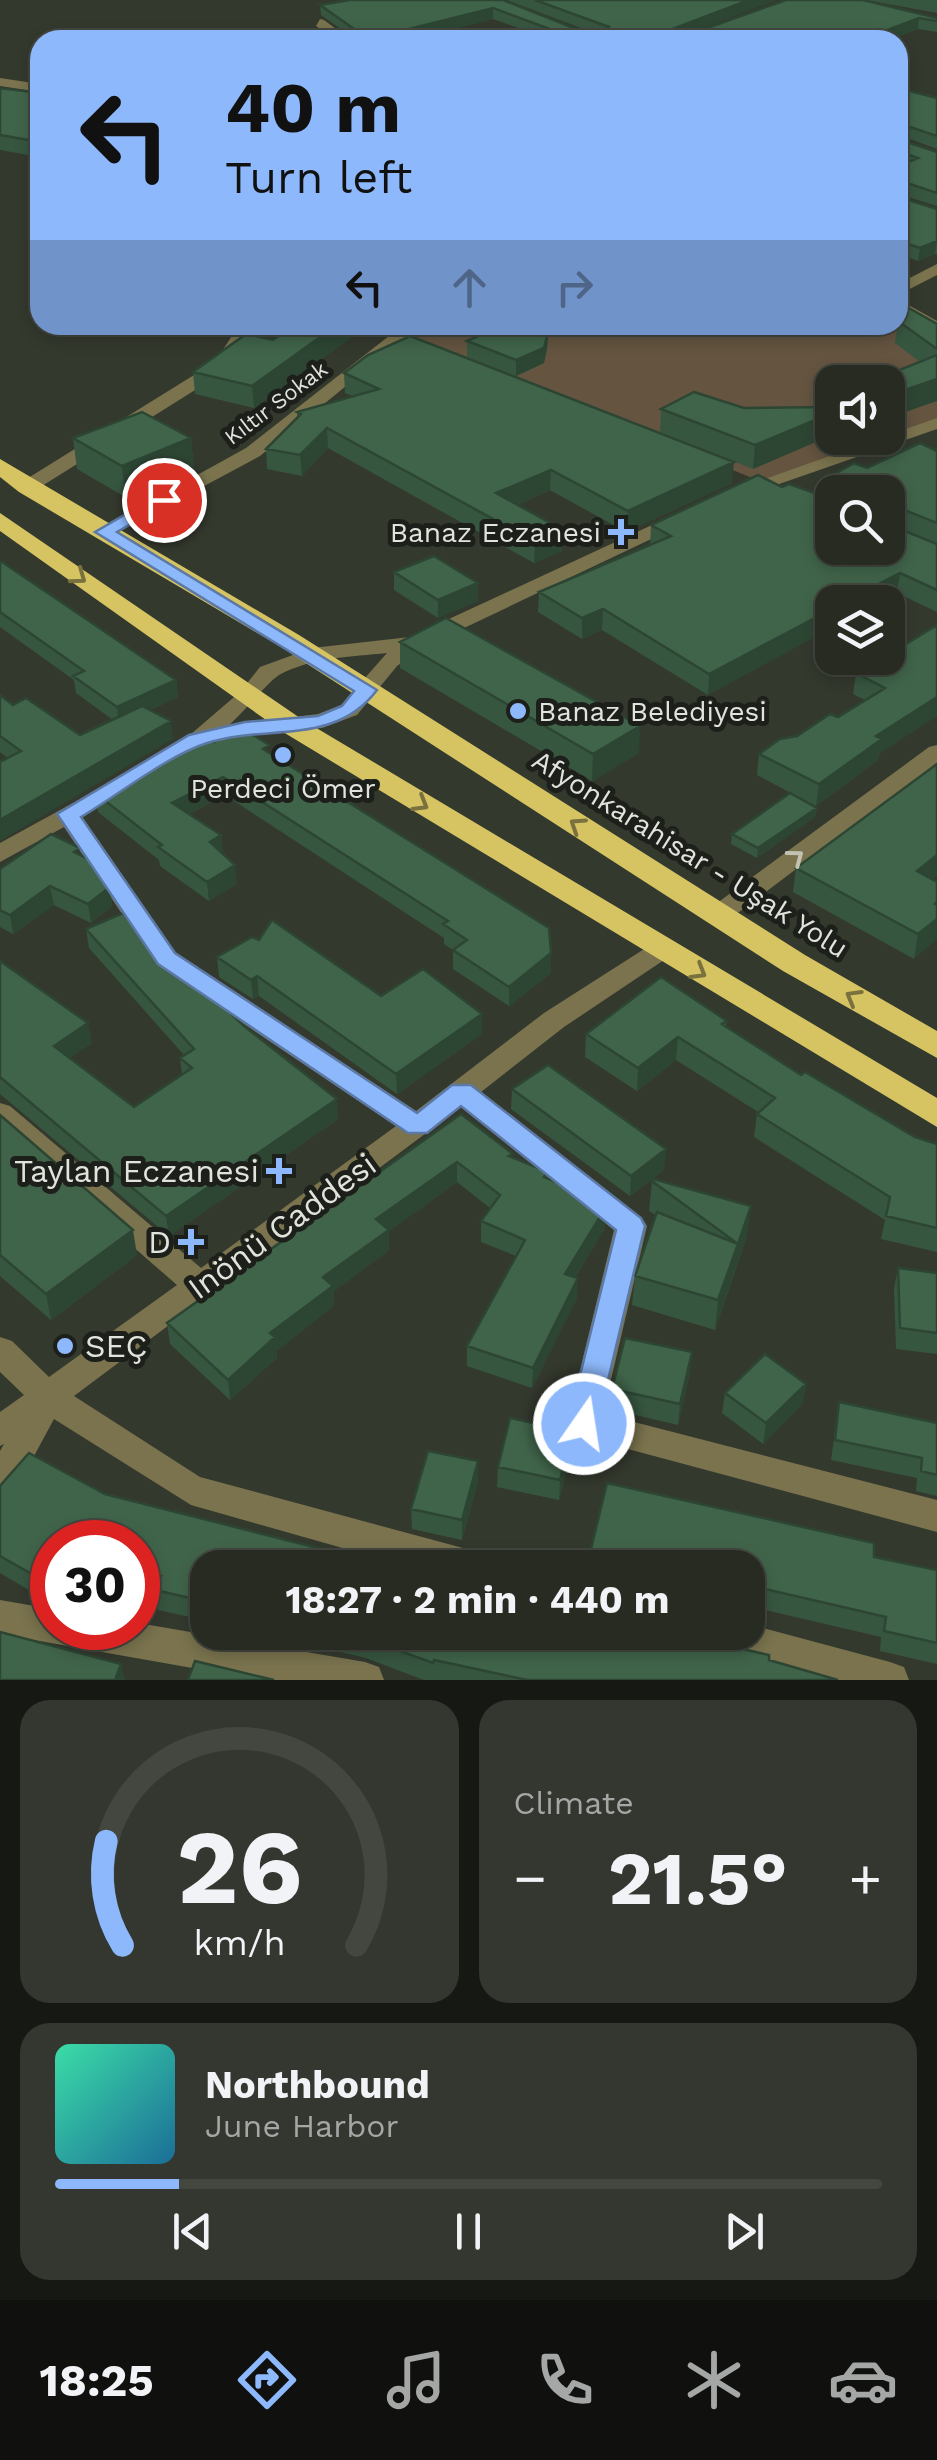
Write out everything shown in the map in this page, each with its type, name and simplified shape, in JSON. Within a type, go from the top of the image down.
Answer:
[{"type":"highway","name":"Afyonkarahisar - Uşak Yolu","points":[[0,466],[27,487],[312,655],[718,915],[937,1046]]},
{"type":"highway","points":[[0,520],[293,726],[937,1114]]},
{"type":"street","points":[[320,23],[330,30]]},
{"type":"street","points":[[0,82],[30,86]]},
{"type":"street","points":[[908,285],[937,270]]},
{"type":"street","points":[[908,310],[937,328]]},
{"type":"street","points":[[27,487],[221,366],[241,335]]},
{"type":"street","name":"Kıltır Sokak","points":[[104,532],[253,452],[405,343],[409,335]]},
{"type":"street","points":[[416,642],[312,655],[268,672],[248,697],[188,744],[245,728],[293,726],[349,710],[389,661],[416,642],[715,502],[751,478],[937,423]]},
{"type":"street","points":[[751,478],[796,496]]},
{"type":"street","points":[[718,915],[937,752]]},
{"type":"street","points":[[0,854],[148,768]]},
{"type":"street","points":[[68,814],[166,959],[417,1126]]},
{"type":"street","name":"Inönü Caddesi","points":[[0,1432],[417,1126],[554,1020],[661,950]]},
{"type":"street","points":[[462,1092],[631,1226],[584,1424],[937,1516]]},
{"type":"street","points":[[0,1114],[201,1286]]},
{"type":"street","points":[[0,1350],[48,1397],[191,1490],[409,1550]]},
{"type":"street","points":[[0,1484],[48,1397]]},
{"type":"street","points":[[0,1617],[30,1622]]},
{"type":"street","points":[[160,1645],[365,1680]]},
{"type":"street","points":[[765,1646],[890,1680]]},
{"type":"shaded area","points":[[908,310],[937,328],[937,423],[905,433],[905,365],[815,365],[815,455],[839,455],[760,481],[399,337],[908,335]]},
{"type":"building","points":[[350,0],[503,0],[578,30],[552,30],[493,8],[405,30],[352,30],[320,5]]},
{"type":"building","points":[[535,0],[749,0],[670,30],[607,30],[609,27]]},
{"type":"building","points":[[786,0],[863,0],[937,21],[919,18],[887,30],[701,30]]},
{"type":"building","points":[[0,88],[30,92],[30,140],[0,135]]},
{"type":"building","points":[[908,91],[937,98],[937,136],[908,126]]},
{"type":"building","points":[[908,142],[937,152],[937,193],[908,183],[908,162],[918,158],[908,154]]},
{"type":"building","points":[[908,200],[937,209],[937,241],[920,248],[908,244]]},
{"type":"building","points":[[908,308],[937,324],[937,349],[908,328]]},
{"type":"building","points":[[245,335],[273,340],[280,335],[323,335],[252,386],[193,372]]},
{"type":"building","points":[[480,335],[547,335],[544,348],[516,360],[467,341]]},
{"type":"building","points":[[410,336],[734,462],[628,511],[551,470],[496,493],[563,530],[535,542],[327,428],[300,455],[266,449],[301,414],[297,412],[379,389],[344,373],[368,355]]},
{"type":"building","points":[[937,355],[937,379],[905,390],[905,368]]},
{"type":"building","points":[[694,392],[744,408],[815,407],[815,420],[755,445],[661,409]]},
{"type":"building","points":[[142,412],[191,438],[122,466],[73,438]]},
{"type":"building","points":[[920,443],[937,451],[937,523],[905,510],[905,475],[833,475],[854,463],[867,468],[895,455],[905,455],[905,450]]},
{"type":"building","points":[[758,475],[782,487],[789,484],[815,493],[815,565],[905,565],[905,531],[937,544],[937,590],[900,573],[877,585],[815,585],[815,618],[709,674],[603,609],[582,618],[539,592],[671,536],[651,525]]},
{"type":"building","points":[[434,556],[478,583],[438,600],[394,572]]},
{"type":"building","points":[[2,562],[176,680],[117,707],[73,676],[84,671],[0,612]]},
{"type":"building","points":[[446,618],[640,726],[593,754],[400,642]]},
{"type":"building","points":[[937,625],[937,697],[876,736],[882,739],[819,784],[759,754],[830,714],[838,717],[885,688],[860,675],[905,675],[905,645]]},
{"type":"building","points":[[0,695],[13,705],[26,698],[80,735],[142,706],[171,721],[0,820],[0,762],[21,751],[0,736]]},
{"type":"building","points":[[241,727],[269,745],[263,749],[549,928],[551,953],[509,987],[453,950],[467,940],[443,924],[448,921],[223,777],[172,803],[221,835],[210,842],[235,865],[207,882],[158,847],[162,845],[95,793],[197,734],[214,742]]},
{"type":"building","points":[[937,764],[937,855],[917,871],[937,882],[937,919],[918,934],[796,868]]},
{"type":"building","points":[[790,793],[817,808],[758,848],[732,834]]},
{"type":"building","points":[[51,834],[80,848],[74,852],[87,858],[110,887],[88,904],[50,886],[10,915],[0,910],[0,869]]},
{"type":"building","points":[[123,913],[151,949],[224,997],[218,1001],[244,1026],[337,1099],[166,1216],[0,1077],[0,961],[88,1023],[54,1046],[134,1107],[192,1068],[180,1058],[194,1049],[86,929]]},
{"type":"building","points":[[272,920],[381,996],[423,969],[482,1014],[396,1074],[257,976],[251,980],[217,957],[252,937],[259,940]]},
{"type":"building","points":[[661,977],[727,1021],[722,1024],[801,1075],[805,1072],[915,1137],[937,1144],[937,1228],[886,1216],[890,1197],[757,1114],[775,1098],[678,1037],[638,1068],[586,1034]]},
{"type":"building","points":[[548,1065],[666,1149],[631,1176],[512,1089]]},
{"type":"building","points":[[461,1114],[513,1154],[509,1156],[548,1172],[544,1177],[593,1197],[606,1207],[565,1274],[578,1278],[533,1368],[467,1346],[525,1240],[481,1221],[500,1195],[457,1162],[376,1219],[389,1230],[323,1277],[333,1286],[270,1333],[275,1337],[228,1380],[167,1323]]},
{"type":"building","points":[[0,1115],[133,1230],[46,1294],[0,1255]]},
{"type":"building","points":[[652,1181],[751,1206],[738,1244]]},
{"type":"building","points":[[657,1212],[738,1244],[718,1300],[635,1276]]},
{"type":"building","points":[[898,1268],[937,1273],[937,1333],[900,1328]]},
{"type":"building","points":[[625,1338],[692,1352],[680,1404],[612,1389]]},
{"type":"building","points":[[765,1354],[806,1384],[766,1423],[725,1393]]},
{"type":"building","points":[[839,1402],[937,1423],[937,1475],[921,1471],[922,1458],[835,1440]]},
{"type":"building","points":[[510,1418],[572,1431],[560,1480],[498,1467]]},
{"type":"building","points":[[428,1451],[478,1461],[462,1520],[411,1509]]},
{"type":"building","points":[[29,1453],[105,1494],[326,1550],[190,1550],[190,1598],[160,1591],[160,1520],[30,1520],[30,1573],[0,1556],[0,1486]]},
{"type":"building","points":[[607,1483],[874,1543],[874,1557],[937,1570],[937,1643],[884,1631],[886,1617],[765,1589],[765,1550],[591,1549]]},
{"type":"building","points":[[0,1632],[30,1640],[30,1650],[68,1650],[121,1664],[115,1680],[0,1680]]},
{"type":"building","points":[[397,1650],[747,1650],[838,1680],[527,1680],[434,1660],[433,1663]]},
{"type":"building","points":[[195,1661],[274,1680],[188,1680]]},
{"type":"railway","points":[[409,24],[428,30]]},
{"type":"place","name":"Banaz Eczanesi","points":[[621,532]]},
{"type":"place","name":"Banaz Belediyesi","points":[[518,711]]},
{"type":"place","name":"Perdeci Ömer","points":[[283,755]]},
{"type":"place","name":"Taylan Eczanesi","points":[[279,1171]]},
{"type":"place","name":"D","points":[[191,1242]]},
{"type":"place","name":"SEÇ","points":[[65,1346]]},
{"type":"route","points":[[164,500],[104,532],[366,690],[349,710],[322,722],[245,728],[196,740],[68,814],[166,959],[417,1126],[462,1092],[631,1226],[584,1424]]}]
